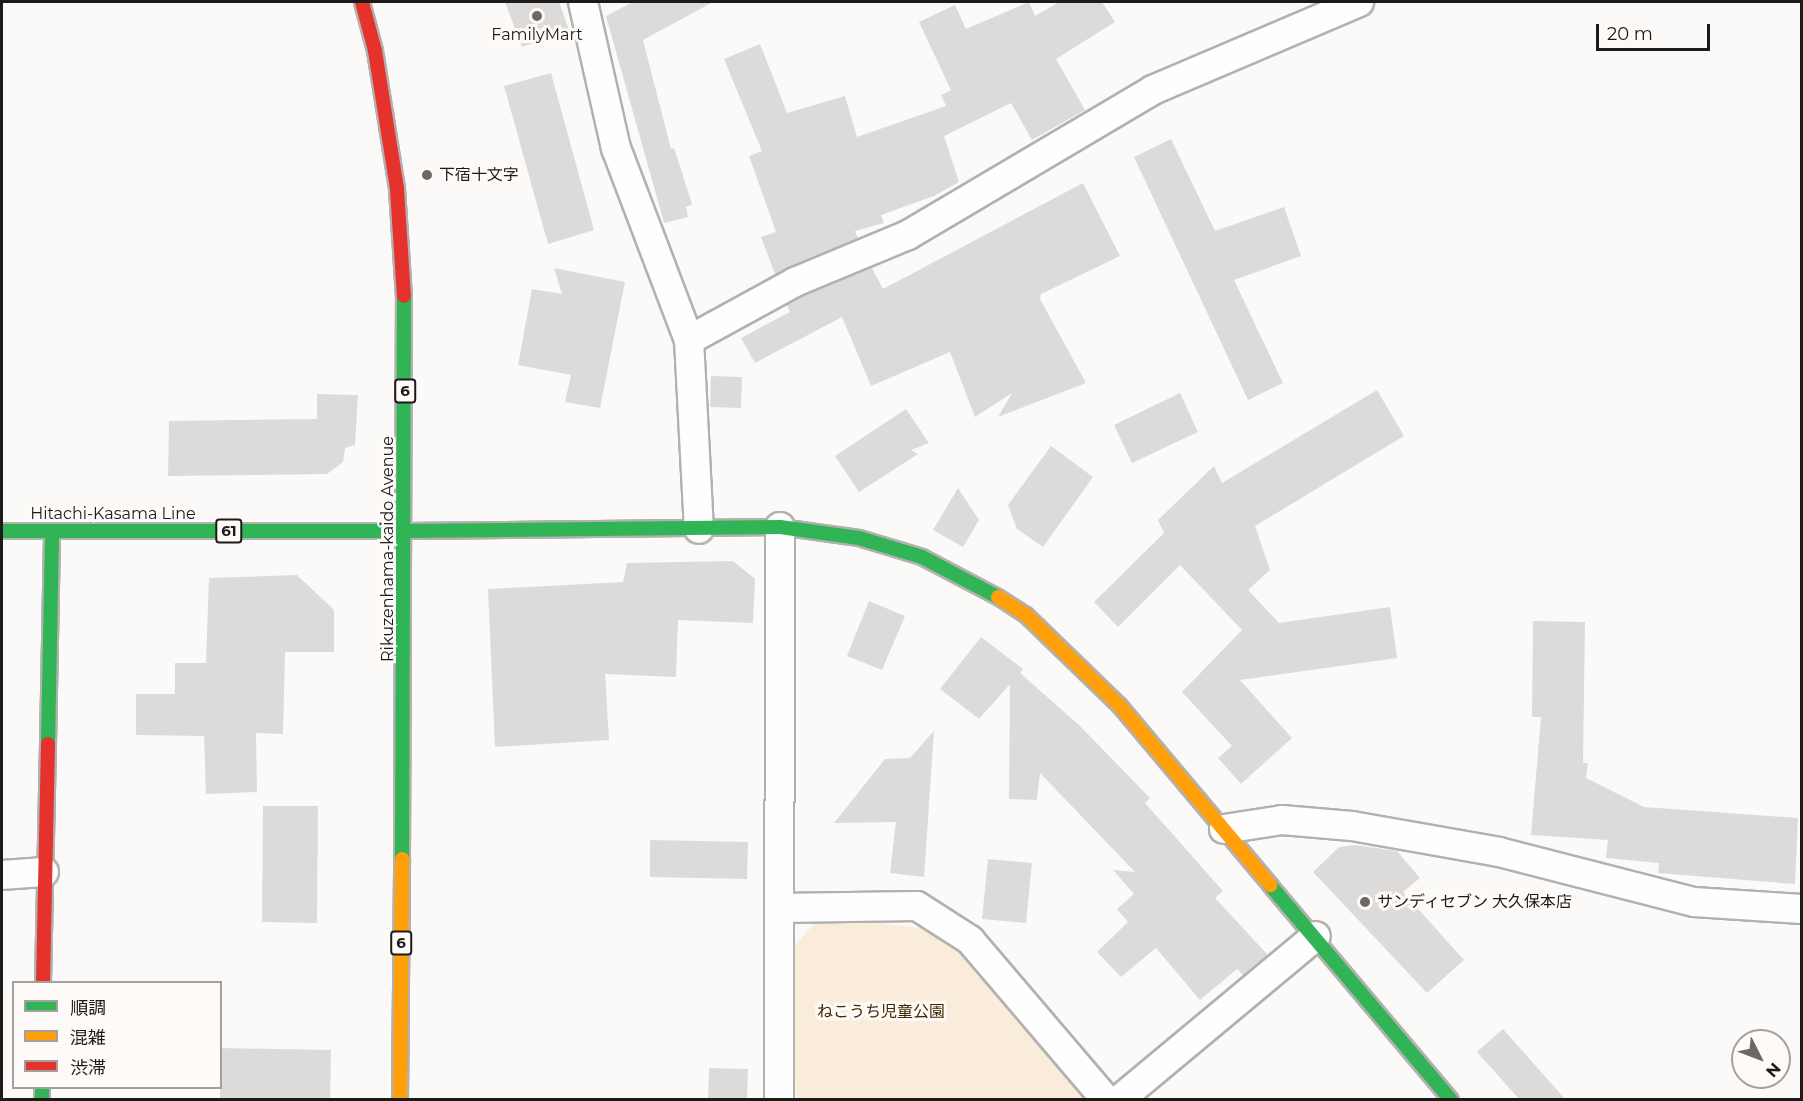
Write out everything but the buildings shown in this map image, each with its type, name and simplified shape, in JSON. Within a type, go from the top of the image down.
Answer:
[{"type":"main road","name":"Rikuzenhama-kaido Avenue","points":[[362,2],[375,51],[397,189],[406,332],[400,1100]]},
{"type":"main road","name":"Hitachi-Kasama Line","points":[[2,531],[405,531],[780,527],[859,538],[922,556],[975,582],[1026,615],[1120,706],[1316,936],[1451,1100]]},
{"type":"main road","points":[[43,981],[52,531]]},
{"type":"street","points":[[583,2],[616,148],[689,340],[699,529]]},
{"type":"street","points":[[689,340],[795,282],[909,235],[1153,90],[1359,2]]},
{"type":"street","points":[[779,1100],[780,527]]},
{"type":"street","points":[[1224,829],[1282,820],[1352,826],[1499,852],[1694,902],[1802,909]]},
{"type":"street","points":[[2,875],[44,872]]},
{"type":"street","points":[[779,908],[917,906],[970,940],[1106,1100]]},
{"type":"street","points":[[1119,1100],[1316,936]]},
{"type":"green space","name":"ねこうち児童公園","points":[[820,917],[921,928],[971,961],[1082,1090],[1084,1099],[796,1099],[791,950]]},
{"type":"traffic: fast","points":[[402,859],[404,296]]},
{"type":"traffic: fast","points":[[405,531],[780,527],[859,538],[922,557],[998,597]]},
{"type":"traffic: fast","points":[[2,531],[405,531]]},
{"type":"traffic: fast","points":[[48,744],[52,531]]},
{"type":"traffic: fast","points":[[1270,885],[1451,1100]]},
{"type":"traffic: fast","points":[[42,1089],[42,1100]]},
{"type":"traffic: slow","points":[[998,597],[1026,615],[1120,706],[1270,885]]},
{"type":"traffic: slow","points":[[400,1100],[402,859]]},
{"type":"traffic: jam","points":[[362,2],[375,51],[397,189],[404,296]]},
{"type":"traffic: jam","points":[[43,981],[48,744]]},
{"type":"place","name":"FamilyMart","points":[[537,16]]},
{"type":"place","name":"下宿十文字","points":[[427,175]]},
{"type":"place","name":"サンディセブン 大久保本店","points":[[1365,902]]}]
